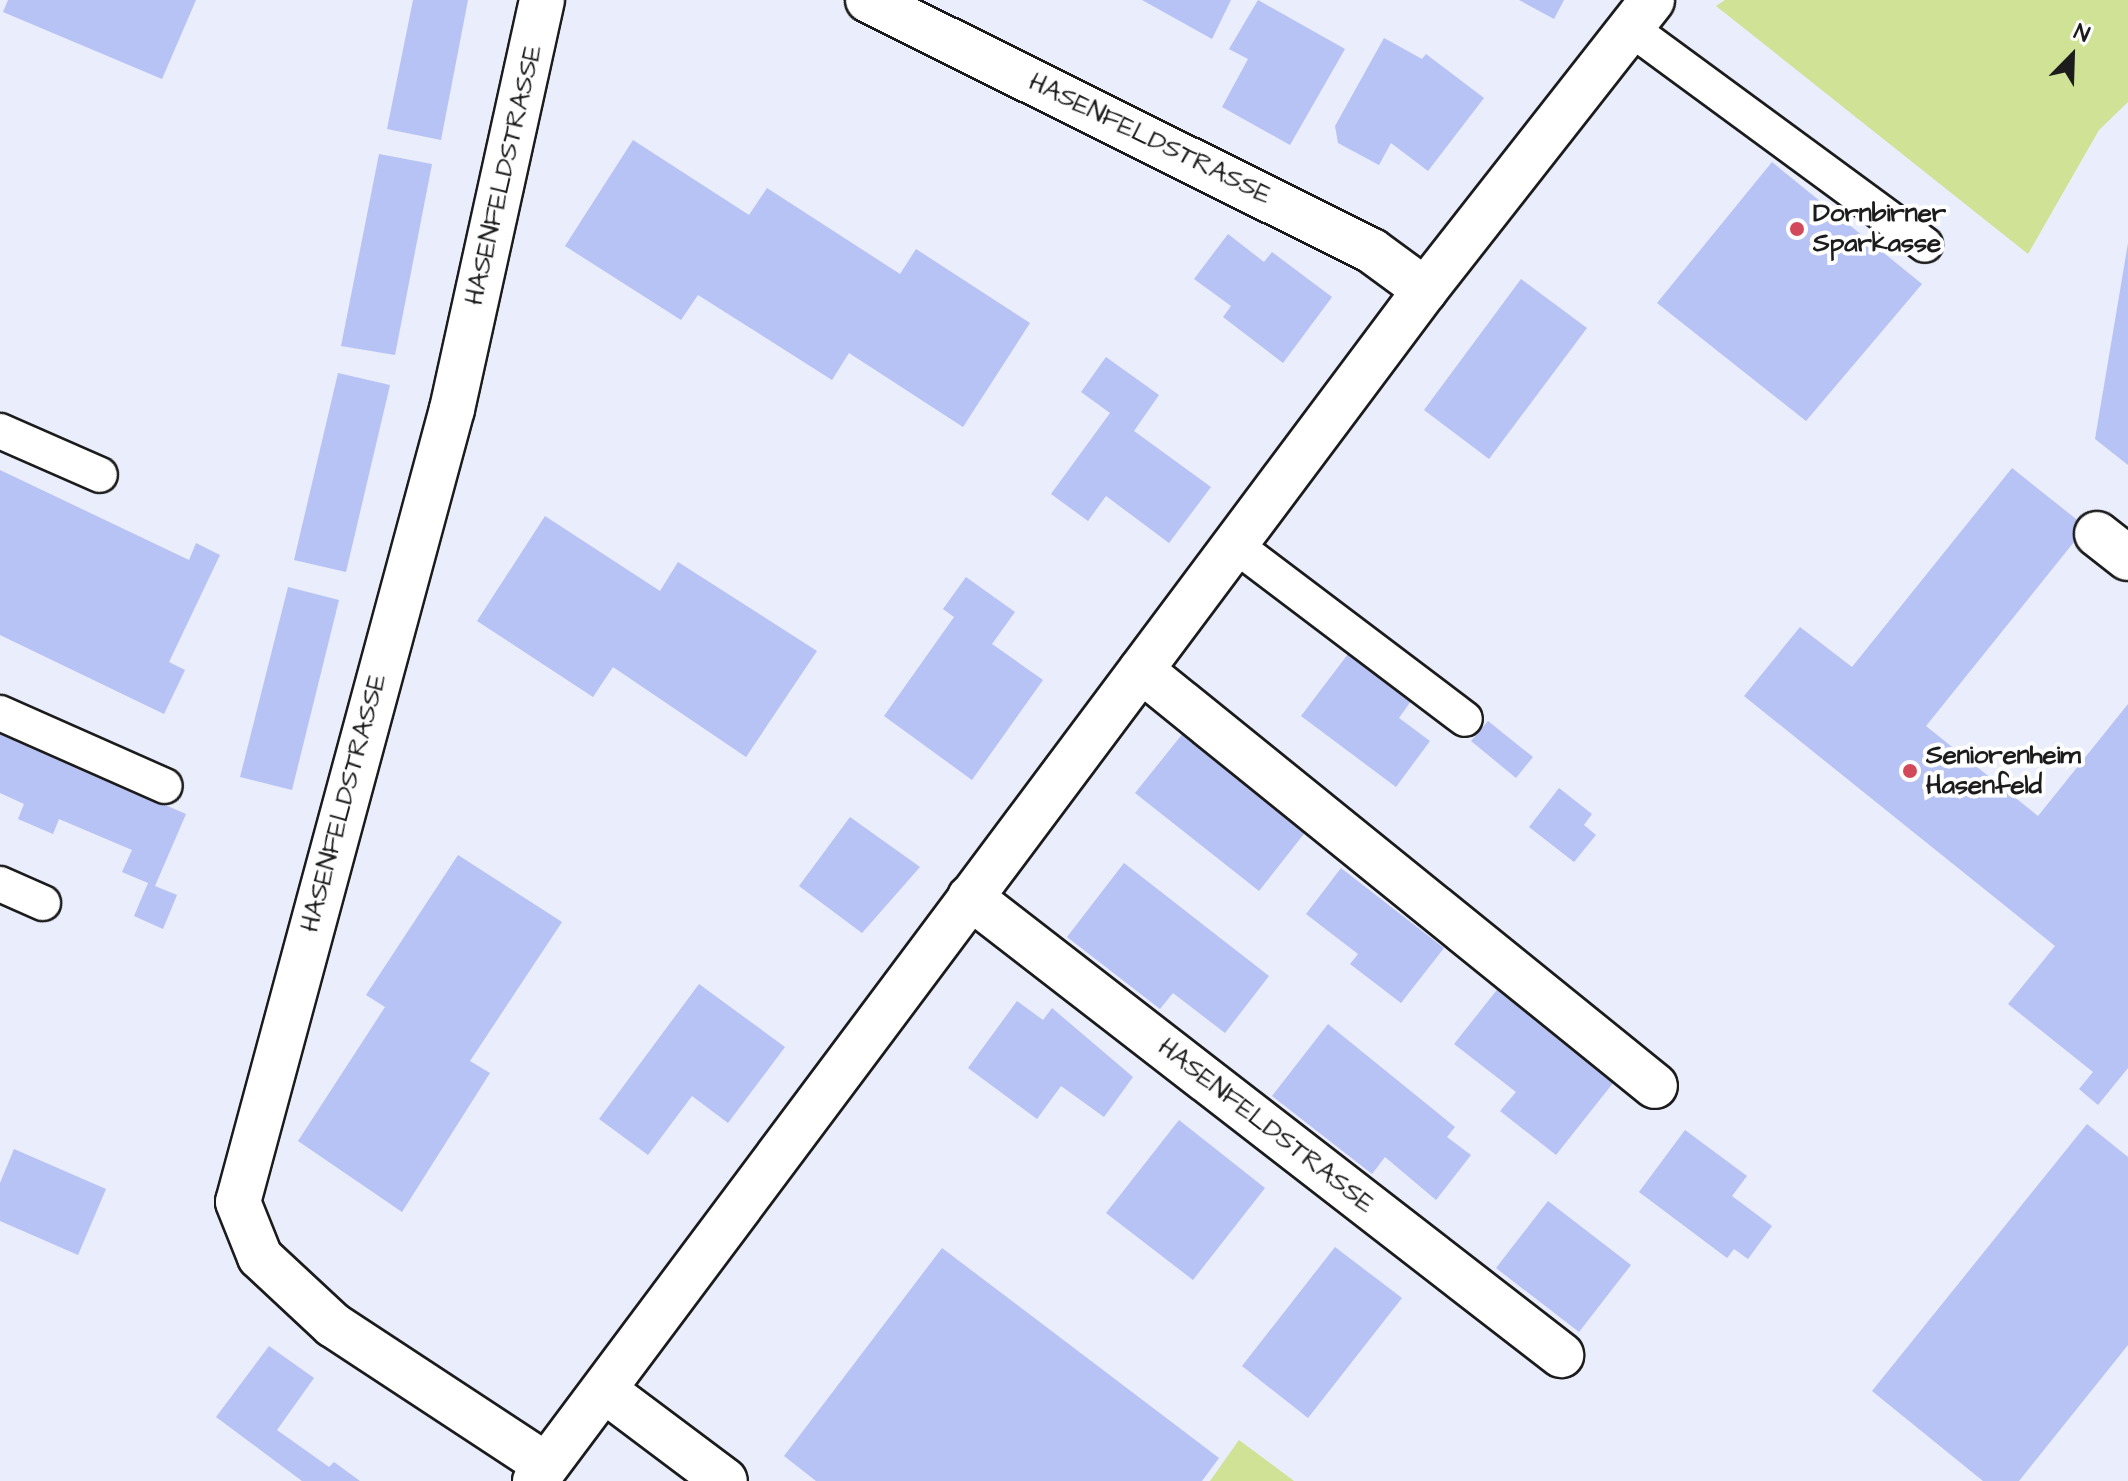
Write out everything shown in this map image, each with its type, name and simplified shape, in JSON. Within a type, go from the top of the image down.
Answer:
[{"type":"street","name":"HASENFELDSTRASSE","points":[[542,0],[452,409],[238,1202],[260,1257],[333,1325],[541,1473],[1425,290],[1641,14]]},
{"type":"street","name":"HASENFELDSTRASSE","points":[[868,0],[1372,251],[1425,290]]},
{"type":"street","points":[[1141,670],[1655,1086]]},
{"type":"street","name":"HASENFELDSTRASSE","points":[[970,897],[1561,1355]]},
{"type":"street","points":[[604,1390],[725,1481]]},
{"type":"lane","points":[[1641,14],[1925,245]]},
{"type":"lane","points":[[0,431],[100,475]]},
{"type":"lane","points":[[1235,545],[1465,719]]},
{"type":"lane","points":[[0,713],[165,786]]},
{"type":"lane","points":[[0,884],[43,903]]},
{"type":"green space","points":[[1725,0],[2128,0],[2128,102],[2099,130],[2028,254],[1716,6]]},
{"type":"green space","points":[[1239,1440],[1294,1481],[1210,1481]]},
{"type":"building","points":[[8,0],[196,0],[162,79],[3,12]]},
{"type":"building","points":[[413,0],[468,0],[441,140],[387,129]]},
{"type":"building","points":[[1142,0],[1231,0],[1212,39]]},
{"type":"building","points":[[1258,0],[1345,49],[1290,145],[1222,107],[1248,59],[1229,49]]},
{"type":"building","points":[[1519,0],[1564,0],[1554,19]]},
{"type":"building","points":[[1384,38],[1422,59],[1426,54],[1484,98],[1428,171],[1391,143],[1379,165],[1338,143],[1335,126]]},
{"type":"building","points":[[633,140],[749,215],[767,188],[900,274],[916,249],[1030,323],[963,427],[849,353],[832,380],[698,295],[681,320],[565,246]]},
{"type":"building","points":[[379,154],[432,164],[395,355],[341,346]]},
{"type":"building","points":[[1772,162],[1922,284],[1806,421],[1657,303]]},
{"type":"building","points":[[1228,234],[1264,262],[1272,252],[1332,297],[1283,363],[1223,317],[1231,306],[1194,279]]},
{"type":"building","points":[[2128,243],[2128,465],[2095,439]]},
{"type":"building","points":[[1521,279],[1587,328],[1489,459],[1424,410]]},
{"type":"building","points":[[1106,357],[1159,395],[1134,431],[1211,487],[1169,543],[1106,496],[1088,521],[1051,494],[1110,413],[1081,392]]},
{"type":"building","points":[[338,373],[390,385],[346,572],[294,560]]},
{"type":"building","name":"Seniorenheim Hasenfeld","points":[[2012,468],[2086,527],[1926,726],[2038,816],[2128,704],[2128,1068],[2098,1105],[2079,1089],[2093,1072],[2008,1004],[2055,946],[1744,696],[1800,627],[1852,667]]},
{"type":"building","points":[[0,470],[189,560],[196,543],[220,555],[169,662],[185,670],[164,714],[0,635]]},
{"type":"building","points":[[545,516],[660,591],[678,562],[817,651],[746,757],[613,667],[593,697],[477,621]]},
{"type":"building","points":[[966,577],[1015,612],[992,644],[1043,680],[972,780],[884,716],[954,617],[943,609]]},
{"type":"building","points":[[288,587],[339,600],[292,790],[240,777]]},
{"type":"building","points":[[1348,654],[1411,701],[1399,718],[1430,741],[1396,787],[1301,716]]},
{"type":"building","points":[[1488,721],[1533,757],[1516,778],[1471,741]]},
{"type":"building","points":[[1184,732],[1307,830],[1259,891],[1135,793]]},
{"type":"building","points":[[0,734],[186,814],[155,886],[177,895],[163,929],[134,916],[148,883],[122,872],[132,850],[59,819],[53,834],[18,819],[24,804],[0,793]]},
{"type":"building","points":[[1559,788],[1592,814],[1584,825],[1596,835],[1574,862],[1529,827]]},
{"type":"building","points":[[850,817],[920,867],[862,933],[799,886]]},
{"type":"building","points":[[458,855],[562,922],[470,1061],[490,1073],[402,1212],[298,1141],[385,1007],[366,995]]},
{"type":"building","points":[[1124,863],[1269,976],[1225,1033],[1173,993],[1160,1009],[1067,937]]},
{"type":"building","points":[[1341,868],[1444,948],[1401,1003],[1350,964],[1358,954],[1306,914]]},
{"type":"building","points":[[699,984],[785,1047],[728,1123],[692,1096],[648,1155],[599,1119]]},
{"type":"building","points":[[1500,986],[1617,1078],[1556,1155],[1500,1111],[1516,1092],[1454,1044]]},
{"type":"building","points":[[1017,1001],[1043,1020],[1052,1008],[1133,1077],[1104,1117],[1061,1086],[1037,1119],[968,1068]]},
{"type":"building","points":[[1328,1024],[1455,1127],[1447,1137],[1471,1155],[1436,1200],[1385,1157],[1372,1174],[1272,1096]]},
{"type":"building","points":[[1179,1120],[1265,1188],[1193,1280],[1106,1213]]},
{"type":"building","points":[[2087,1124],[2128,1157],[2128,1345],[2019,1481],[1983,1481],[1872,1391]]},
{"type":"building","points":[[1685,1130],[1747,1176],[1732,1196],[1772,1226],[1748,1259],[1734,1249],[1727,1258],[1639,1192]]},
{"type":"building","points":[[14,1149],[106,1189],[78,1255],[0,1221],[0,1183]]},
{"type":"building","points":[[1548,1201],[1631,1265],[1579,1332],[1496,1268]]},
{"type":"building","points":[[1335,1247],[1402,1298],[1308,1418],[1242,1366]]},
{"type":"building","points":[[942,1248],[1219,1458],[1202,1481],[816,1481],[784,1456]]},
{"type":"building","points":[[269,1346],[314,1378],[277,1430],[329,1467],[334,1462],[360,1481],[302,1481],[216,1417]]},
{"type":"place","name":"Dornbirner Sparkasse","points":[[1797,229]]},
{"type":"place","name":"Seniorenheim Hasenfeld","points":[[1910,771]]}]
